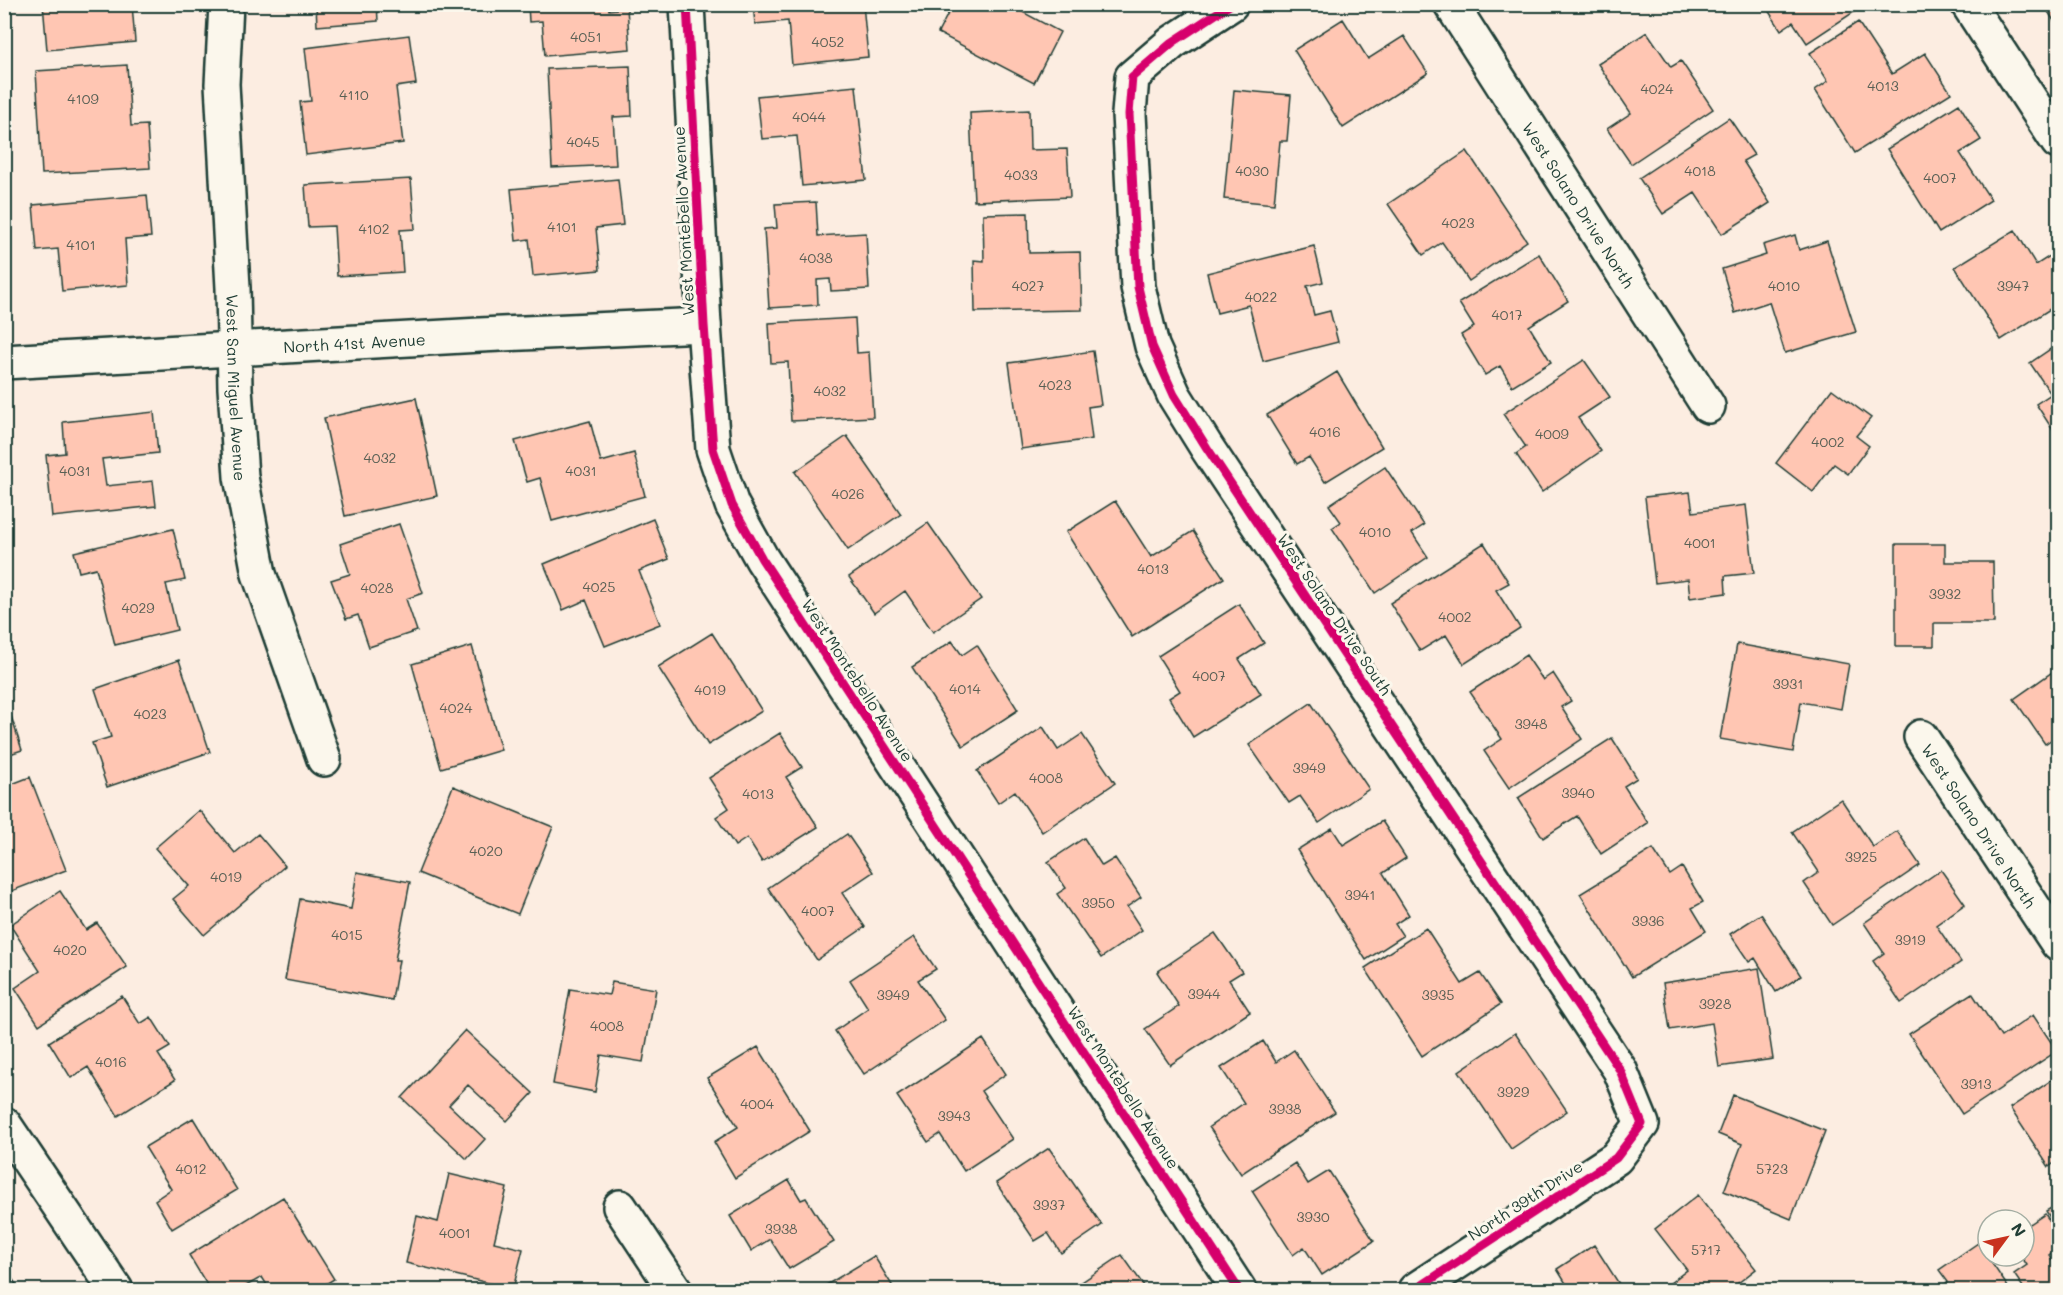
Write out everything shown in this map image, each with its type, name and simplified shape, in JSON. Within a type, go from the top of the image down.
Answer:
[{"type":"street","name":"West San Miguel Avenue","points":[[226,4],[222,84],[241,477],[258,574],[324,759]]},
{"type":"street","name":"West Montebello Avenue","points":[[687,4],[713,449],[732,505],[762,559],[1239,1290]]},
{"type":"street","name":"West Solano Drive South","points":[[1231,4],[1173,42],[1131,77],[1129,114],[1138,287],[1152,346],[1174,395],[1214,458],[1620,1070],[1642,1124]]},
{"type":"street","name":"West Solano Drive North","points":[[1451,4],[1708,406]]},
{"type":"street","points":[[1968,4],[2058,142]]},
{"type":"street","name":"North 41st Avenue","points":[[4,362],[480,335],[704,325]]},
{"type":"street","name":"West Solano Drive North","points":[[1921,737],[2058,945]]},
{"type":"street","points":[[4,1124],[116,1290]]},
{"type":"street","name":"North 39th Drive","points":[[1415,1290],[1616,1158],[1642,1124]]},
{"type":"street","points":[[620,1207],[675,1290]]},
{"type":"building","points":[[43,4],[132,4],[135,42],[47,50]]},
{"type":"building","points":[[316,4],[377,4],[378,21],[317,26]]},
{"type":"building","points":[[528,4],[608,4],[609,10],[627,8],[630,49],[545,56],[542,21],[529,22]]},
{"type":"building","points":[[753,4],[863,4],[868,57],[792,65],[788,21],[755,24]]},
{"type":"building","points":[[953,4],[1017,4],[1015,8],[1060,32],[1034,83],[938,33]]},
{"type":"building","points":[[1764,4],[1866,4],[1807,43],[1793,22],[1781,30]]},
{"type":"building","points":[[2043,4],[2058,4],[2058,27]]},
{"type":"building","points":[[1343,19],[1368,59],[1404,36],[1428,73],[1343,128],[1294,50]]},
{"type":"building","points":[[1858,22],[1892,74],[1925,53],[1951,93],[1855,153],[1815,90],[1828,81],[1810,53]]},
{"type":"building","points":[[1647,32],[1671,67],[1681,61],[1713,109],[1631,164],[1607,129],[1631,113],[1598,64]]},
{"type":"building","points":[[409,35],[416,84],[396,87],[403,143],[306,155],[300,102],[311,101],[305,48]]},
{"type":"building","points":[[127,65],[131,126],[147,125],[150,168],[42,174],[36,71]]},
{"type":"building","points":[[630,66],[632,116],[613,117],[616,165],[552,168],[547,69]]},
{"type":"building","points":[[856,86],[866,180],[802,186],[797,136],[762,139],[757,96]]},
{"type":"building","points":[[1234,90],[1291,95],[1287,141],[1280,141],[1274,204],[1224,199]]},
{"type":"building","points":[[1959,104],[1981,140],[1960,153],[1991,200],[1939,233],[1887,149]]},
{"type":"building","points":[[1029,110],[1030,150],[1067,149],[1070,197],[974,201],[970,113]]},
{"type":"building","points":[[1729,118],[1754,155],[1743,161],[1770,203],[1722,234],[1695,193],[1663,214],[1639,178]]},
{"type":"building","points":[[1467,151],[1527,241],[1469,281],[1442,242],[1423,255],[1388,204]]},
{"type":"building","points":[[411,179],[415,229],[400,230],[403,272],[337,276],[334,226],[308,227],[305,185]]},
{"type":"building","points":[[618,179],[623,225],[596,228],[600,270],[533,276],[529,239],[516,241],[511,189]]},
{"type":"building","points":[[147,195],[151,237],[125,239],[128,285],[62,291],[58,249],[37,251],[33,205]]},
{"type":"building","points":[[816,202],[818,236],[866,233],[869,289],[831,291],[830,279],[817,280],[818,305],[769,308],[764,229],[777,228],[775,204]]},
{"type":"building","points":[[1028,213],[1029,253],[1080,252],[1082,310],[975,312],[974,260],[984,261],[983,214]]},
{"type":"building","points":[[2015,230],[2036,265],[2056,252],[2058,256],[2058,304],[2001,340],[1955,267]]},
{"type":"building","points":[[1795,235],[1799,250],[1827,241],[1856,332],[1785,353],[1769,302],[1735,313],[1722,269],[1766,255],[1763,245]]},
{"type":"building","points":[[1314,246],[1323,282],[1307,286],[1314,315],[1330,311],[1338,342],[1263,361],[1249,305],[1217,313],[1207,273]]},
{"type":"building","points":[[1539,254],[1568,301],[1529,326],[1551,362],[1512,386],[1500,366],[1485,375],[1461,335],[1474,327],[1459,303]]},
{"type":"building","points":[[855,318],[857,353],[869,352],[873,417],[791,421],[788,362],[771,363],[769,323]]},
{"type":"building","points":[[2058,344],[2058,438],[2036,404],[2051,394],[2030,363]]},
{"type":"building","points":[[1093,351],[1101,405],[1088,407],[1092,439],[1021,449],[1009,363]]},
{"type":"building","points":[[1584,360],[1610,397],[1578,418],[1601,451],[1542,492],[1516,454],[1526,447],[1503,414]]},
{"type":"building","points":[[1337,372],[1382,447],[1325,482],[1309,457],[1297,464],[1267,415]]},
{"type":"building","points":[[1832,389],[1871,418],[1856,436],[1869,446],[1848,474],[1834,464],[1813,492],[1776,463]]},
{"type":"building","points":[[416,398],[437,496],[345,516],[324,418]]},
{"type":"building","points":[[154,412],[158,453],[102,459],[106,486],[153,481],[156,506],[52,517],[46,455],[65,453],[63,422]]},
{"type":"building","points":[[590,421],[601,462],[634,453],[645,496],[552,521],[540,478],[527,482],[515,441]]},
{"type":"building","points":[[847,436],[901,514],[848,550],[795,472]]},
{"type":"building","points":[[1385,467],[1424,525],[1412,533],[1428,557],[1375,593],[1332,528],[1341,522],[1329,505]]},
{"type":"building","points":[[1690,492],[1693,512],[1746,505],[1754,573],[1725,576],[1726,593],[1690,598],[1688,579],[1655,583],[1645,497]]},
{"type":"building","points":[[1115,501],[1151,557],[1193,531],[1224,578],[1132,637],[1066,532]]},
{"type":"building","points":[[653,519],[669,559],[639,571],[660,624],[605,646],[586,600],[563,610],[544,564]]},
{"type":"building","points":[[928,523],[981,599],[933,632],[905,591],[874,613],[849,577]]},
{"type":"building","points":[[399,524],[423,593],[406,599],[417,631],[369,647],[358,615],[346,619],[331,580],[350,574],[340,544]]},
{"type":"building","points":[[173,529],[185,580],[166,584],[177,630],[115,645],[96,568],[79,572],[74,552]]},
{"type":"building","points":[[1484,543],[1509,583],[1496,590],[1520,628],[1464,664],[1446,635],[1420,651],[1390,603]]},
{"type":"building","points":[[1896,544],[1945,544],[1945,562],[1993,562],[1994,623],[1934,623],[1934,646],[1896,646]]},
{"type":"building","points":[[1239,604],[1264,643],[1239,659],[1261,694],[1193,737],[1169,698],[1180,691],[1158,656]]},
{"type":"building","points":[[712,633],[762,711],[708,745],[658,667]]},
{"type":"building","points":[[952,641],[962,655],[977,645],[1018,710],[963,746],[912,667]]},
{"type":"building","points":[[1737,644],[1849,664],[1841,709],[1801,702],[1793,752],[1720,739]]},
{"type":"building","points":[[472,646],[501,750],[441,768],[412,664]]},
{"type":"building","points":[[1526,655],[1543,680],[1553,673],[1571,701],[1561,707],[1582,739],[1509,788],[1484,751],[1502,739],[1470,692]]},
{"type":"building","points":[[179,660],[210,752],[107,787],[92,743],[111,737],[95,689]]},
{"type":"building","points":[[2058,668],[2058,743],[2055,737],[2045,744],[2014,699]]},
{"type":"building","points":[[1311,703],[1369,789],[1319,823],[1300,796],[1289,803],[1249,745]]},
{"type":"building","points":[[11,716],[22,750],[4,756],[4,718]]},
{"type":"building","points":[[1043,727],[1058,750],[1082,734],[1115,783],[1042,832],[1015,791],[998,803],[977,771]]},
{"type":"building","points":[[780,733],[802,767],[786,777],[818,827],[762,862],[747,838],[735,846],[716,817],[729,808],[709,778]]},
{"type":"building","points":[[1612,738],[1637,778],[1624,786],[1648,823],[1601,854],[1577,816],[1543,838],[1518,798]]},
{"type":"building","points":[[30,777],[66,870],[4,894],[4,787]]},
{"type":"building","points":[[453,786],[553,827],[518,914],[418,873]]},
{"type":"building","points":[[1841,799],[1873,847],[1897,831],[1920,865],[1832,925],[1804,883],[1819,872],[1792,832]]},
{"type":"building","points":[[199,810],[235,853],[258,834],[285,866],[204,935],[173,899],[189,886],[155,848]]},
{"type":"building","points":[[1382,821],[1406,858],[1383,873],[1409,915],[1395,924],[1403,936],[1366,960],[1297,850],[1332,828],[1343,845]]},
{"type":"building","points":[[847,834],[873,872],[842,893],[865,927],[817,960],[768,888]]},
{"type":"building","points":[[1084,838],[1102,866],[1115,858],[1141,897],[1127,907],[1142,930],[1101,958],[1057,894],[1066,888],[1048,862]]},
{"type":"building","points":[[1653,849],[1670,875],[1682,867],[1703,902],[1692,908],[1706,931],[1632,977],[1580,894]]},
{"type":"building","points":[[1941,870],[1965,904],[1936,925],[1961,962],[1901,1003],[1873,961],[1884,953],[1864,923]]},
{"type":"building","points":[[357,872],[410,882],[395,960],[399,960],[392,1000],[285,980],[300,899],[351,909]]},
{"type":"building","points":[[60,891],[86,930],[97,923],[127,967],[39,1025],[15,988],[40,971],[10,925]]},
{"type":"building","points":[[1761,914],[1801,976],[1776,992],[1755,958],[1749,962],[1730,934]]},
{"type":"building","points":[[1426,928],[1462,984],[1480,973],[1501,1004],[1422,1056],[1365,968]]},
{"type":"building","points":[[1215,933],[1242,972],[1229,980],[1250,1012],[1170,1065],[1145,1029],[1179,1006],[1157,972]]},
{"type":"building","points":[[914,937],[936,969],[918,980],[945,1020],[864,1074],[835,1031],[868,1008],[850,980]]},
{"type":"building","points":[[1759,968],[1773,1059],[1719,1067],[1712,1023],[1670,1030],[1663,983]]},
{"type":"building","points":[[612,982],[656,989],[643,1062],[601,1055],[595,1092],[553,1084],[570,989],[609,995]]},
{"type":"building","points":[[1972,993],[2001,1037],[2033,1015],[2057,1051],[1962,1114],[1909,1034]]},
{"type":"building","points":[[122,996],[140,1024],[151,1017],[170,1047],[158,1054],[175,1080],[118,1116],[88,1067],[71,1078],[49,1042]]},
{"type":"building","points":[[465,1030],[533,1093],[507,1121],[468,1085],[449,1105],[485,1139],[467,1159],[402,1098]]},
{"type":"building","points":[[1515,1033],[1567,1111],[1511,1149],[1459,1071]]},
{"type":"building","points":[[983,1039],[1006,1074],[981,1091],[1013,1139],[964,1171],[940,1134],[928,1142],[897,1096]]},
{"type":"building","points":[[1263,1041],[1276,1062],[1294,1050],[1335,1112],[1241,1174],[1209,1127],[1244,1103],[1221,1068]]},
{"type":"building","points":[[758,1047],[810,1131],[735,1178],[714,1142],[738,1127],[707,1078]]},
{"type":"building","points":[[2058,1076],[2058,1160],[2049,1167],[2010,1108]]},
{"type":"building","points":[[1733,1095],[1825,1131],[1791,1219],[1724,1191],[1742,1144],[1718,1134]]},
{"type":"building","points":[[193,1118],[237,1190],[172,1229],[155,1200],[171,1189],[145,1147]]},
{"type":"building","points":[[1049,1148],[1102,1225],[1061,1253],[1048,1233],[1035,1241],[996,1183]]},
{"type":"building","points":[[1295,1163],[1308,1184],[1329,1171],[1374,1241],[1322,1275],[1304,1247],[1293,1255],[1252,1191]]},
{"type":"building","points":[[449,1174],[507,1188],[494,1242],[523,1249],[513,1289],[406,1263],[417,1216],[438,1222]]},
{"type":"building","points":[[789,1180],[801,1200],[806,1198],[834,1242],[789,1269],[770,1239],[751,1251],[730,1216]]},
{"type":"building","points":[[1698,1195],[1756,1269],[1729,1290],[1661,1290],[1687,1270],[1655,1229]]},
{"type":"building","points":[[283,1197],[334,1279],[316,1290],[270,1290],[262,1277],[239,1290],[210,1290],[189,1255]]},
{"type":"building","points":[[2058,1204],[2058,1230],[2046,1211]]},
{"type":"building","points":[[2045,1214],[2058,1233],[2058,1248],[2049,1255],[2058,1269],[2058,1284],[2050,1290],[2025,1290],[2014,1274],[2023,1268],[2036,1268],[2036,1220]]},
{"type":"building","points":[[1976,1244],[1976,1268],[1995,1268],[2010,1290],[1935,1290],[1948,1282],[1939,1270]]},
{"type":"building","points":[[1594,1245],[1623,1290],[1570,1290],[1557,1269]]},
{"type":"building","points":[[1122,1255],[1147,1290],[1070,1290]]},
{"type":"building","points":[[874,1256],[895,1290],[818,1290]]},
{"type":"building","points":[[4,1267],[20,1290],[4,1290]]},
{"type":"cycle path","points":[[687,4],[713,449],[732,505],[762,559],[1239,1290]]},
{"type":"cycle path","points":[[1231,4],[1173,42],[1132,77],[1129,114],[1138,287],[1152,346],[1174,395],[1207,448],[1620,1070],[1642,1124],[1616,1158],[1415,1290]]}]
